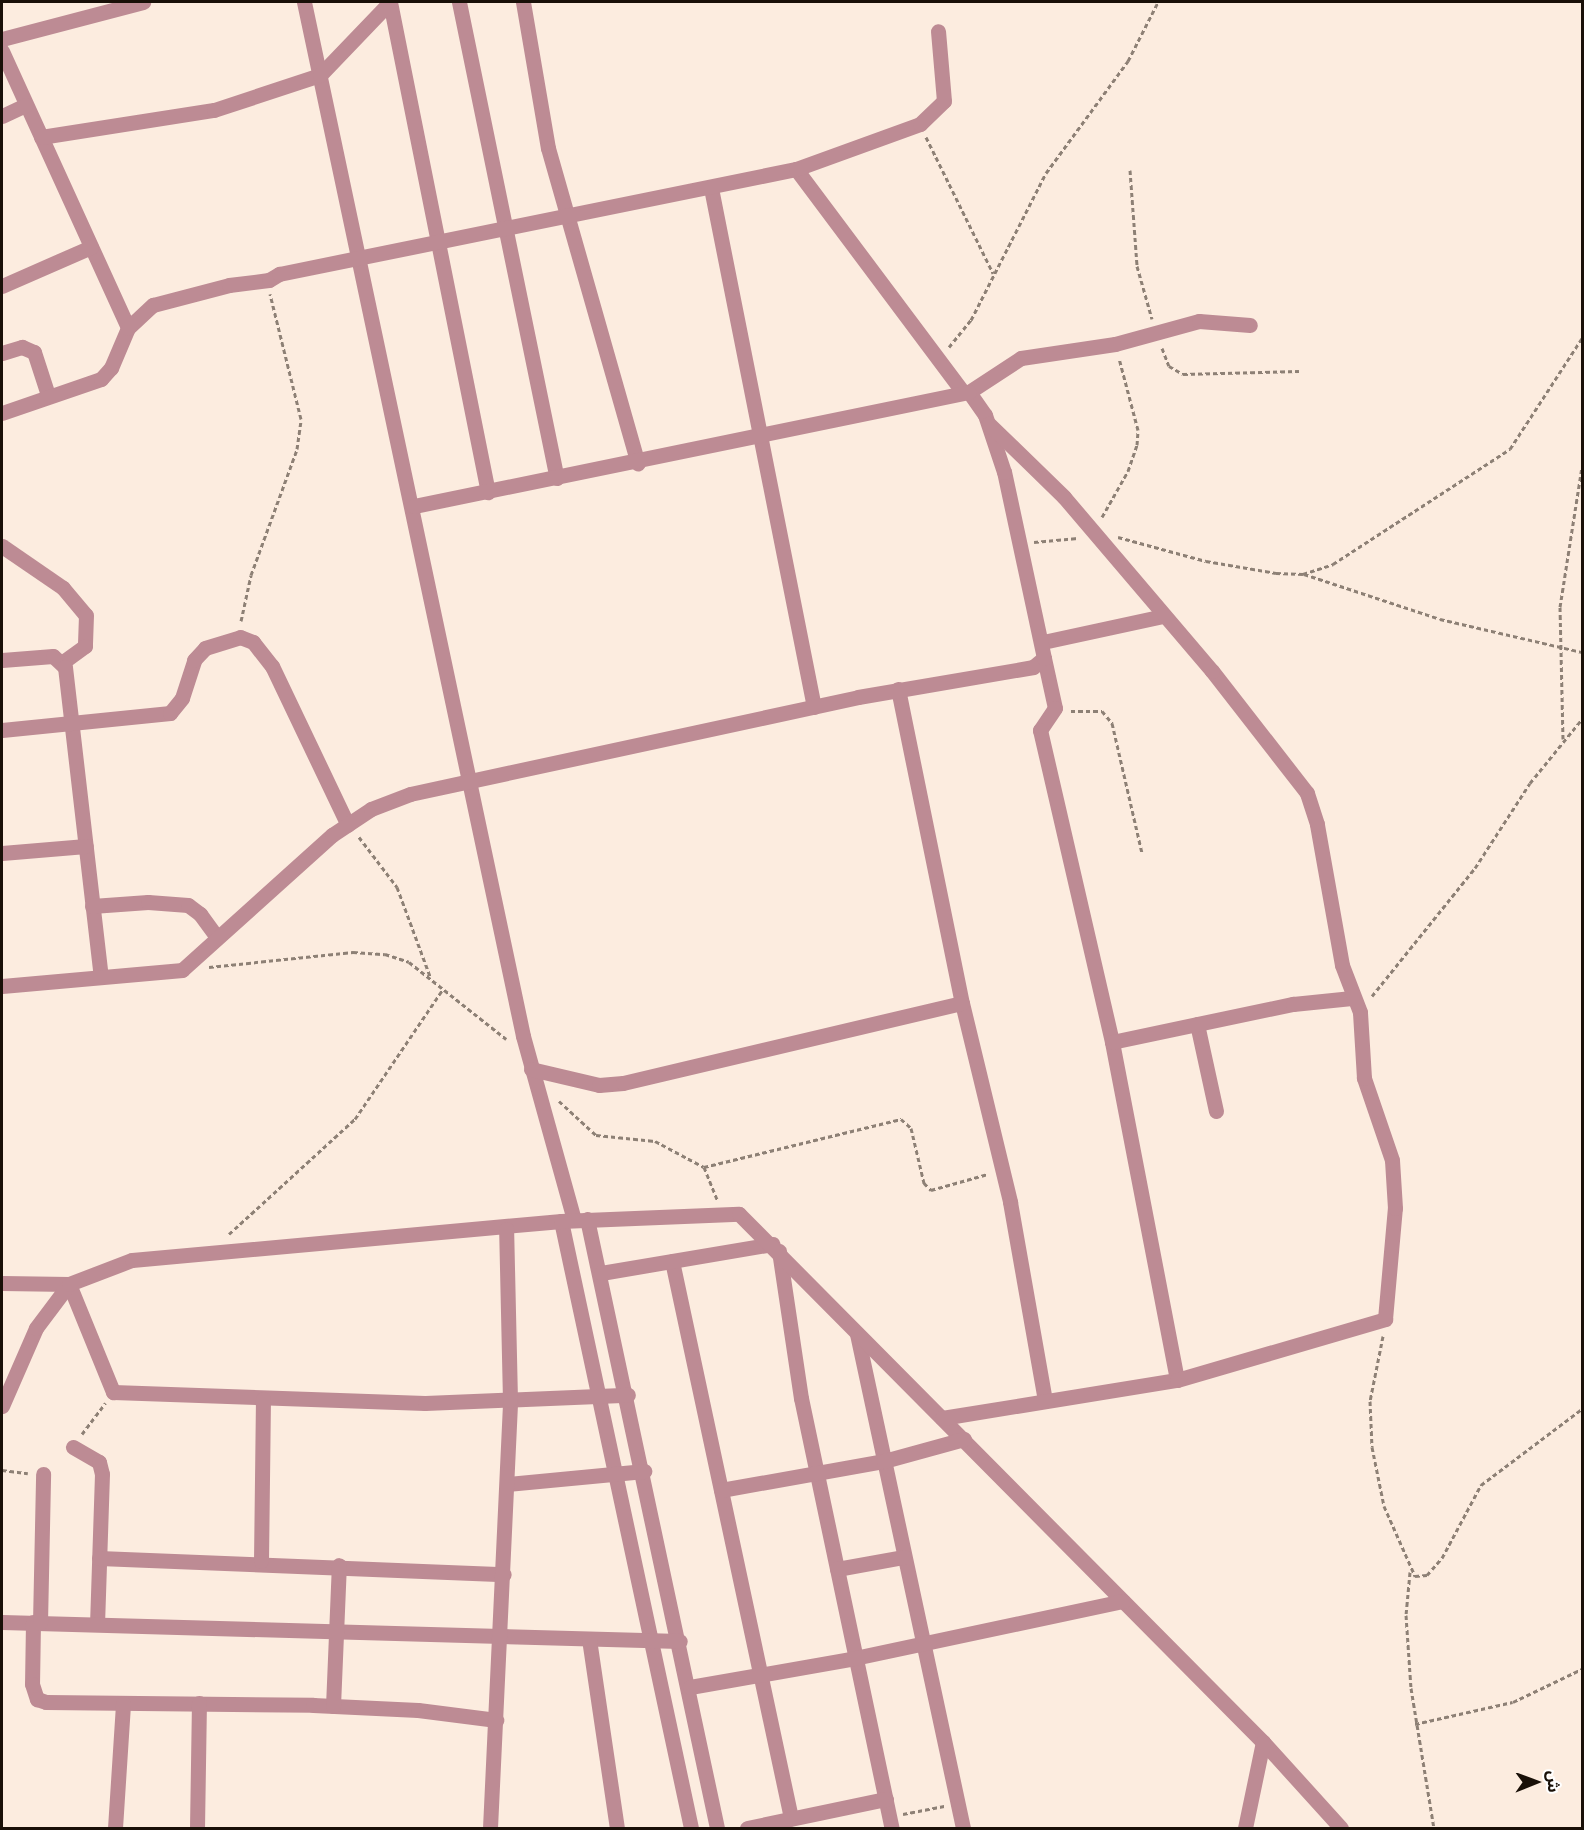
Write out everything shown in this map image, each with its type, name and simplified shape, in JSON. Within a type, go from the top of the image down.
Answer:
[{"type":"street","points":[[2,39],[139,2]]},
{"type":"street","points":[[304,2],[414,506],[531,1069],[574,1220],[601,1397],[692,1828]]},
{"type":"street","points":[[41,137],[214,110],[320,75],[390,2],[488,492]]},
{"type":"street","points":[[459,2],[509,228],[557,478]]},
{"type":"street","points":[[523,2],[548,148],[638,463]]},
{"type":"street","points":[[2,413],[107,375],[128,328],[153,305],[229,285],[269,280],[279,274],[437,244],[796,169],[920,124],[944,101],[938,31]]},
{"type":"street","points":[[2,51],[128,328]]},
{"type":"street","points":[[2,116],[26,105]]},
{"type":"street","points":[[796,169],[988,422],[1048,480],[1163,616],[1306,793],[1352,998],[1360,1012],[1364,1078],[1394,1172],[1385,1319],[1177,1380],[942,1418]]},
{"type":"street","points":[[711,188],[814,707]]},
{"type":"street","points":[[2,286],[91,246]]},
{"type":"street","points":[[414,506],[638,463],[965,392],[1002,366],[1021,358],[1115,344],[1199,321],[1250,325]]},
{"type":"street","points":[[2,353],[22,347],[34,352],[48,395]]},
{"type":"street","points":[[988,422],[1022,544],[1043,642],[1054,712],[1041,722],[1040,730],[1112,1042],[1177,1380]]},
{"type":"street","points":[[2,546],[63,588],[86,615],[85,646],[63,662]]},
{"type":"street","points":[[1043,642],[1163,616]]},
{"type":"street","points":[[2,730],[73,725],[170,713],[182,698],[194,660],[205,648],[240,637],[253,642],[272,666],[348,825]]},
{"type":"street","points":[[2,660],[47,656],[63,662]]},
{"type":"street","points":[[2,986],[182,970],[217,937],[348,825],[371,809],[410,794],[469,778],[898,689],[1033,667],[1044,658]]},
{"type":"street","points":[[63,662],[73,725],[101,976]]},
{"type":"street","points":[[898,689],[962,1003],[1001,1170],[1045,1401]]},
{"type":"street","points":[[2,853],[86,846]]},
{"type":"street","points":[[92,906],[148,902],[188,905],[200,914],[217,937]]},
{"type":"street","points":[[1112,1042],[1303,1002],[1352,998]]},
{"type":"street","points":[[531,1069],[599,1084],[624,1083],[962,1003]]},
{"type":"street","points":[[1197,1024],[1216,1111]]},
{"type":"street","points":[[2,1283],[69,1284],[132,1260],[222,1251],[506,1229],[574,1220],[739,1214],[776,1248],[857,1334],[1263,1742],[1341,1828]]},
{"type":"street","points":[[574,1220],[601,1273],[690,1687],[717,1828]]},
{"type":"street","points":[[490,1828],[504,1574],[510,1400],[506,1229]]},
{"type":"street","points":[[601,1273],[776,1248]]},
{"type":"street","points":[[776,1248],[816,1473],[890,1822]]},
{"type":"street","points":[[672,1262],[791,1818]]},
{"type":"street","points":[[69,1284],[113,1392],[262,1399],[510,1400],[627,1395]]},
{"type":"street","points":[[2,1406],[36,1328],[69,1284]]},
{"type":"street","points":[[857,1334],[963,1828]]},
{"type":"street","points":[[261,1561],[262,1399]]},
{"type":"street","points":[[721,1490],[884,1461],[964,1439]]},
{"type":"street","points":[[73,1447],[101,1468],[97,1624]]},
{"type":"street","points":[[507,1484],[644,1471]]},
{"type":"street","points":[[44,1474],[32,1684],[37,1699],[123,1703],[333,1706],[496,1720]]},
{"type":"street","points":[[837,1569],[904,1557]]},
{"type":"street","points":[[99,1558],[261,1561],[504,1574]]},
{"type":"street","points":[[333,1706],[339,1565]]},
{"type":"street","points":[[690,1687],[856,1658],[1123,1602]]},
{"type":"street","points":[[2,1622],[680,1641]]},
{"type":"street","points":[[589,1639],[617,1828]]},
{"type":"street","points":[[115,1828],[123,1703]]},
{"type":"street","points":[[197,1828],[200,1704]]},
{"type":"street","points":[[1245,1828],[1263,1742]]},
{"type":"street","points":[[747,1828],[886,1799]]},
{"type":"path","points":[[939,357],[971,320],[1046,172],[1128,61],[1158,2]]},
{"type":"path","points":[[920,124],[993,274]]},
{"type":"path","points":[[1130,170],[1137,266],[1169,366],[1183,374],[1299,371]]},
{"type":"path","points":[[240,637],[251,575],[292,464],[301,419],[269,280]]},
{"type":"path","points":[[1303,574],[1333,564],[1373,542],[1510,448],[1582,338]]},
{"type":"path","points":[[1095,536],[1137,445],[1138,430],[1115,344]]},
{"type":"path","points":[[1563,739],[1557,646],[1582,467]]},
{"type":"path","points":[[1022,544],[1095,536],[1124,538],[1246,569],[1303,574],[1440,619],[1582,652]]},
{"type":"path","points":[[1054,712],[1095,709],[1108,716],[1143,853]]},
{"type":"path","points":[[1360,1012],[1475,868],[1563,739],[1582,719]]},
{"type":"path","points":[[348,825],[375,853],[396,887],[431,978]]},
{"type":"path","points":[[182,970],[353,952],[385,954],[409,962],[431,978],[500,1030],[512,1047]]},
{"type":"path","points":[[222,1251],[236,1226],[355,1119],[443,989]]},
{"type":"path","points":[[555,1097],[596,1135],[655,1141],[704,1167],[722,1213]]},
{"type":"path","points":[[704,1167],[901,1119],[911,1128],[924,1183],[931,1190],[1001,1170]]},
{"type":"path","points":[[1385,1319],[1371,1390],[1372,1446],[1379,1490],[1410,1570],[1407,1647],[1416,1724],[1434,1828]]},
{"type":"path","points":[[1410,1570],[1419,1577],[1432,1571],[1481,1485],[1582,1409]]},
{"type":"path","points":[[1416,1724],[1514,1702],[1582,1669]]},
{"type":"path","points":[[890,1822],[957,1803]]}]
